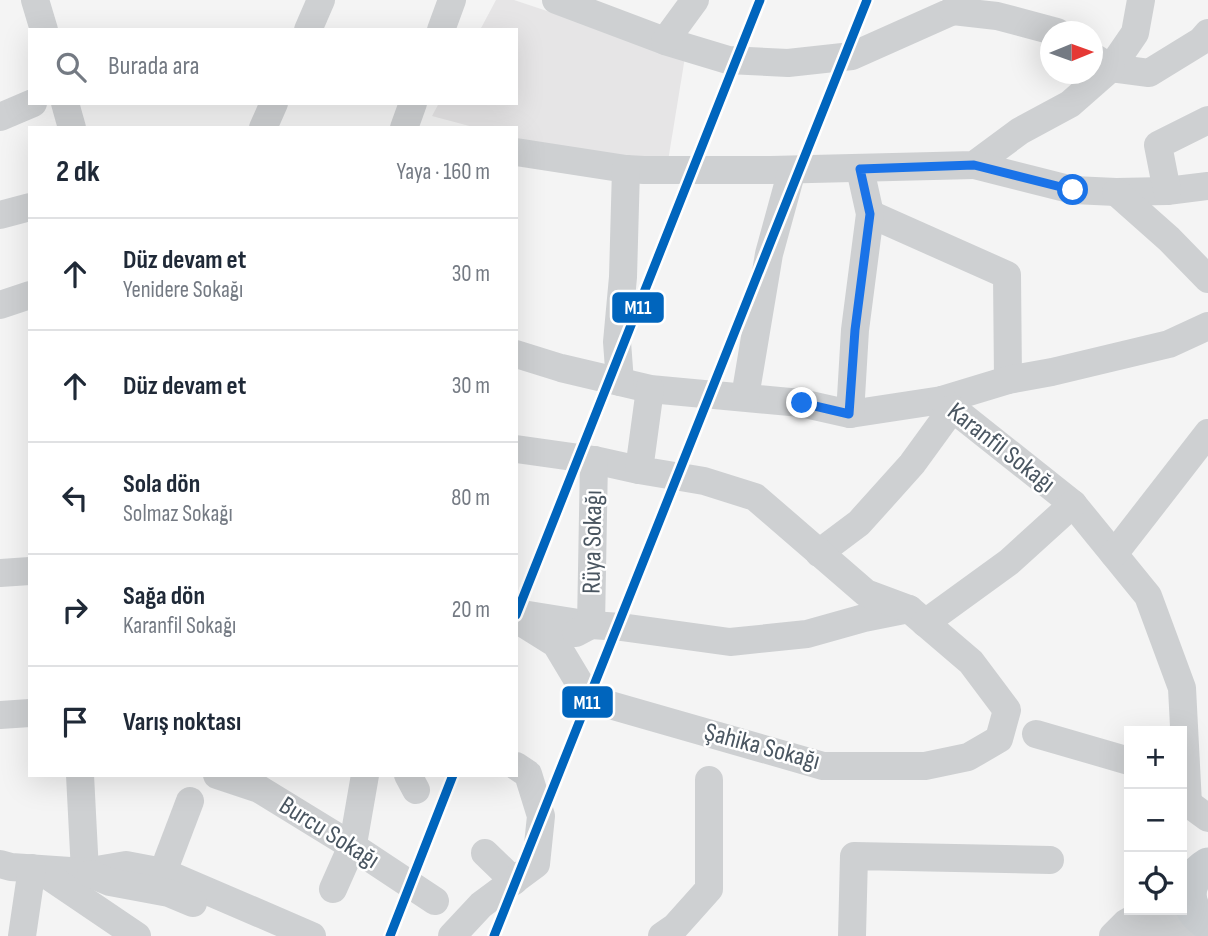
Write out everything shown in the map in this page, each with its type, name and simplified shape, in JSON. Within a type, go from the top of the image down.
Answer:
[{"type":"main road","points":[[1194,877],[1189,888],[1189,900],[1198,917],[1196,927]]},
{"type":"street","points":[[35,0],[43,28]]},
{"type":"street","points":[[309,28],[321,0]]},
{"type":"street","points":[[442,28],[453,0]]},
{"type":"street","points":[[556,0],[665,41],[728,60],[788,63],[852,56],[956,5],[1040,27]]},
{"type":"street","points":[[665,41],[695,0]]},
{"type":"street","points":[[1103,61],[1135,33],[1141,0]]},
{"type":"street","points":[[1103,62],[1149,73],[1202,41],[1208,33]]},
{"type":"street","points":[[974,165],[1020,131],[1070,104],[1085,84]]},
{"type":"street","points":[[0,117],[28,105]]},
{"type":"street","points":[[66,105],[71,126]]},
{"type":"street","points":[[264,126],[273,105]]},
{"type":"street","points":[[1167,191],[1158,145],[1208,120]]},
{"type":"street","points":[[518,152],[626,169],[792,170],[974,165],[1073,190],[1167,191],[1208,186]]},
{"type":"street","points":[[620,382],[617,342],[623,277],[626,169]]},
{"type":"street","points":[[849,414],[855,330],[870,214],[860,169]]},
{"type":"street","points":[[745,397],[769,254],[792,170]]},
{"type":"street","points":[[1116,192],[1169,239],[1208,279]]},
{"type":"street","points":[[0,215],[28,208]]},
{"type":"street","points":[[870,214],[1007,275],[1008,380]]},
{"type":"street","points":[[0,305],[28,296]]},
{"type":"street","points":[[0,317],[28,309]]},
{"type":"street","points":[[819,553],[859,523],[912,464],[947,405],[1008,380],[1169,344],[1208,326]]},
{"type":"street","name":"Karanfil Sokağı","points":[[518,355],[561,368],[650,389],[802,403],[849,414],[947,405],[1073,504],[1148,596],[1182,688],[1193,807]]},
{"type":"street","points":[[639,470],[650,389]]},
{"type":"street","points":[[1114,554],[1208,433]]},
{"type":"street","points":[[518,449],[594,460],[704,481],[755,497],[866,593],[917,616]]},
{"type":"street","name":"Rüya Sokağı","points":[[591,625],[594,460]]},
{"type":"street","points":[[518,613],[730,642],[807,634],[864,618],[917,616],[1009,562],[1073,504]]},
{"type":"street","points":[[0,573],[28,571]]},
{"type":"street","name":"Şahika Sokağı","points":[[518,620],[556,645],[589,698],[823,766],[925,766],[968,757],[999,739],[1007,710],[971,663],[917,616]]},
{"type":"street","points":[[556,645],[591,625]]},
{"type":"street","points":[[0,715],[28,713]]},
{"type":"street","points":[[1036,734],[1124,760]]},
{"type":"street","points":[[452,936],[481,905],[536,864],[541,816],[528,774],[518,767]]},
{"type":"street","points":[[80,777],[85,872]]},
{"type":"street","name":"Burcu Sokağı","points":[[223,777],[259,789],[435,901]]},
{"type":"street","points":[[333,889],[352,846],[365,777]]},
{"type":"street","points":[[662,936],[675,927],[709,889],[709,779]]},
{"type":"street","points":[[163,872],[190,802]]},
{"type":"street","points":[[485,853],[514,881]]},
{"type":"street","points":[[852,936],[854,856],[1050,860]]},
{"type":"street","points":[[16,868],[85,872],[126,865],[163,872],[312,936]]},
{"type":"street","points":[[16,868],[22,936]]},
{"type":"street","points":[[16,868],[137,936]]},
{"type":"street","points":[[85,872],[114,883],[169,893],[266,936]]},
{"type":"street","points":[[1112,936],[1140,915]]},
{"type":"street","points":[[1141,936],[1160,929],[1196,927]]},
{"type":"shaded area","points":[[496,0],[514,0],[685,57],[668,161],[638,169],[518,139],[518,126],[470,126],[432,116],[438,105],[518,105],[518,28],[481,28]]},
{"type":"transit line","name":"M11","points":[[518,610],[760,0]]},
{"type":"transit line","name":"M11","points":[[494,936],[867,0]]},
{"type":"transit line","name":"M11","points":[[390,936],[452,777]]},
{"type":"route","points":[[802,403],[849,414],[855,330],[870,214],[860,169],[974,165],[1073,190]]}]
